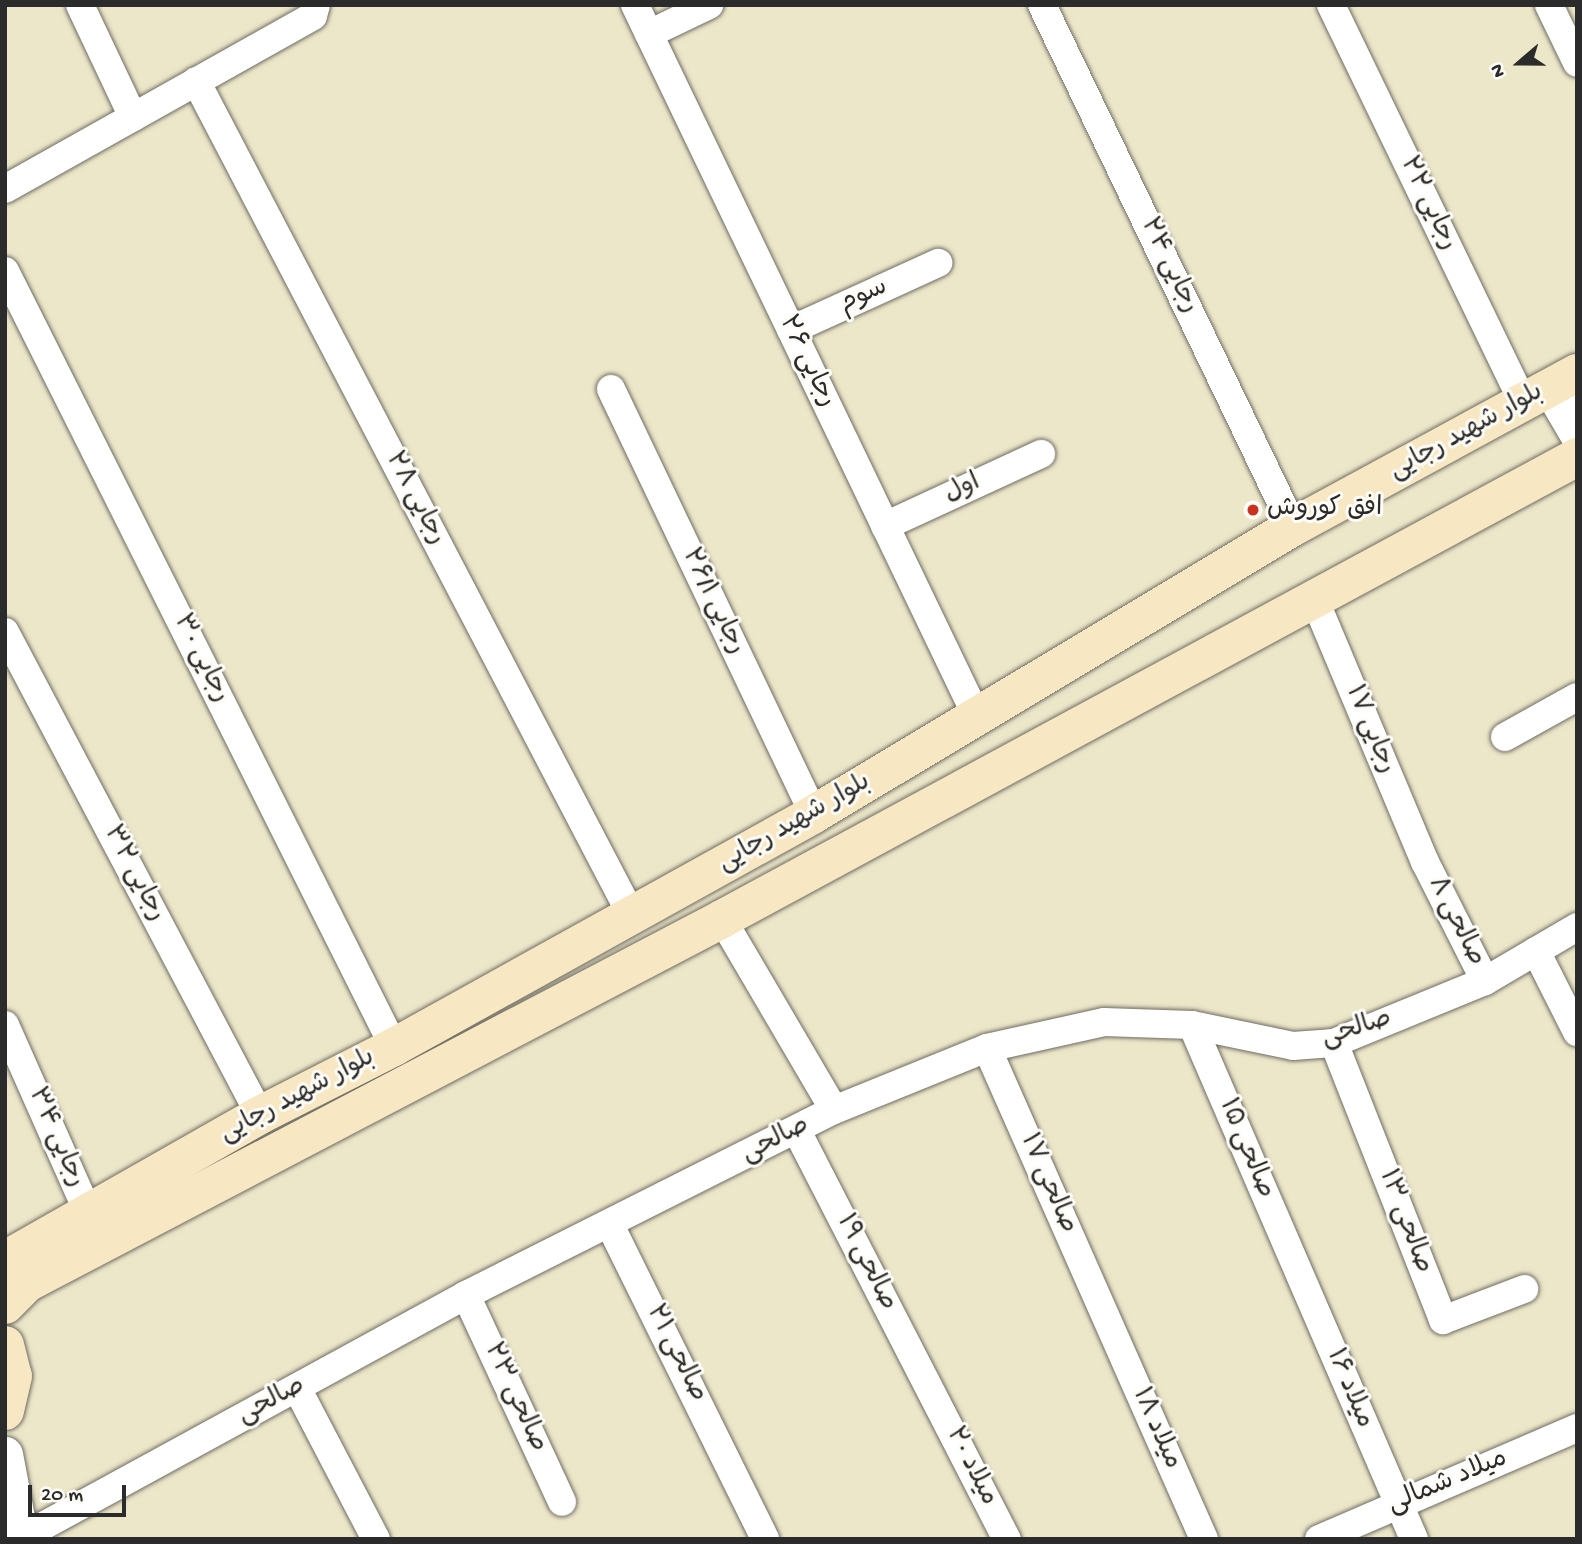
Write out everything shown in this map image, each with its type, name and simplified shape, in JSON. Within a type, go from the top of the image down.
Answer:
[{"type":"main road","name":"بلوار شهید رجایی","points":[[5,1260],[260,1115],[394,1047],[814,814],[978,719],[1293,527],[1550,388]]},
{"type":"main road","name":"بلوار شهید رجایی","points":[[5,1305],[27,1283],[722,919],[1577,457]]},
{"type":"main road","points":[[5,1346],[13,1376],[5,1411]]},
{"type":"street","points":[[80,5],[133,117]]},
{"type":"street","name":"رجایی ۲۶","points":[[635,5],[978,719]]},
{"type":"street","points":[[649,34],[709,5]]},
{"type":"street","name":"رجایی ۲۴","points":[[1042,5],[1293,527]]},
{"type":"street","name":"رجایی ۲۲","points":[[1331,5],[1550,388]]},
{"type":"street","points":[[1549,5],[1577,63]]},
{"type":"street","points":[[5,189],[196,82],[315,10]]},
{"type":"street","name":"رجایی ۲۸","points":[[196,82],[632,916]]},
{"type":"street","name":"سوم","points":[[791,330],[938,263]]},
{"type":"street","name":"رجایی ۳۰","points":[[5,271],[394,1047]]},
{"type":"street","points":[[1550,388],[1577,434]]},
{"type":"street","name":"رجایی ۲۶/۱","points":[[611,389],[814,814]]},
{"type":"street","name":"اول","points":[[885,526],[1041,454]]},
{"type":"street","name":"رجایی ۱۷","points":[[1314,598],[1425,862]]},
{"type":"street","name":"رجایی ۳۲","points":[[5,632],[260,1115]]},
{"type":"street","points":[[1505,737],[1577,697]]},
{"type":"street","name":"صالحی ۸","points":[[1425,862],[1485,981]]},
{"type":"street","points":[[722,919],[834,1110]]},
{"type":"street","name":"صالحی","points":[[21,1538],[466,1295],[797,1131],[834,1110],[987,1048],[1104,1022],[1192,1025],[1293,1046],[1334,1043],[1485,981],[1577,927]]},
{"type":"street","points":[[1536,951],[1577,1032]]},
{"type":"street","name":"رجایی ۳۴","points":[[5,1025],[88,1212]]},
{"type":"street","name":"صالحی ۱۵","points":[[1192,1025],[1299,1273]]},
{"type":"street","name":"صالحی ۱۳","points":[[1334,1043],[1443,1320],[1524,1289]]},
{"type":"street","name":"صالحی ۱۷","points":[[987,1048],[1107,1320]]},
{"type":"street","name":"صالحی ۱۹","points":[[797,1131],[933,1395]]},
{"type":"street","name":"صالحی ۲۱","points":[[610,1225],[740,1483],[765,1539]]},
{"type":"street","name":"میلاد ۱۶","points":[[1299,1273],[1414,1539]]},
{"type":"street","name":"صالحی ۲۳","points":[[466,1295],[562,1502]]},
{"type":"street","name":"میلاد ۱۸","points":[[1107,1320],[1204,1539]]},
{"type":"street","points":[[297,1388],[376,1539]]},
{"type":"street","name":"میلاد ۲۰","points":[[933,1395],[1007,1539]]},
{"type":"street","name":"میلاد شمالی","points":[[1318,1539],[1577,1428]]},
{"type":"street","points":[[5,1454],[21,1538]]},
{"type":"place","name":"افق کوروش","points":[[1253,510]]}]
